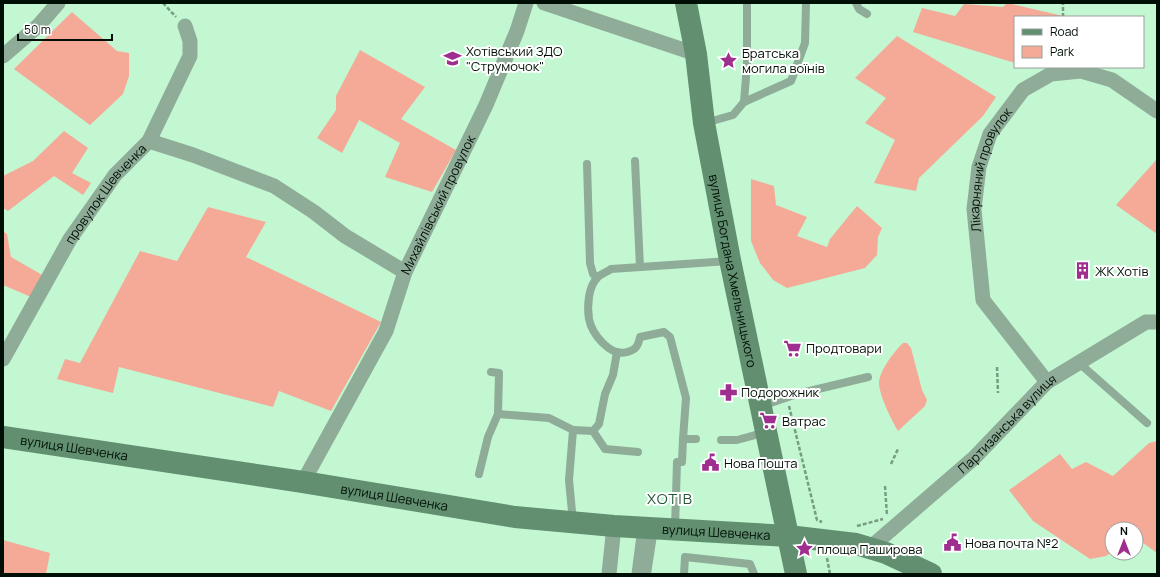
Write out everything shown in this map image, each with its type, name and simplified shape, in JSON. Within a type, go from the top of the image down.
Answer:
[{"type":"street","points":[[3,56],[39,25],[58,3]]},
{"type":"street","name":"Михайлівський провулок","points":[[150,141],[193,155],[274,186],[314,212],[346,236],[405,272],[486,105],[517,31],[526,3]]},
{"type":"street","points":[[544,3],[696,54]]},
{"type":"street","name":"вулиця Богдана Хмельницького","points":[[686,3],[696,54],[704,123],[730,260],[796,574]]},
{"type":"street","name":"провулок Шевченка","points":[[3,359],[70,239],[115,176],[150,141],[190,56],[190,41],[185,26]]},
{"type":"street","name":"Лікарняний провулок","points":[[1047,382],[983,300],[974,209],[979,168],[990,134],[1023,90],[1051,74],[1081,71],[1112,80],[1157,111]]},
{"type":"street","points":[[303,482],[386,331],[405,272]]},
{"type":"street","name":"Партизанська вулиця","points":[[871,547],[974,458],[1047,382],[1079,362],[1151,322],[1157,312]]},
{"type":"street","name":"вулиця Шевченка","points":[[3,437],[303,482],[515,517],[614,526],[788,536]]},
{"type":"street","points":[[609,574],[614,526]]},
{"type":"street","points":[[639,574],[658,528]]},
{"type":"street","points":[[788,536],[835,541],[871,547],[931,574]]},
{"type":"lane","points":[[744,102],[747,64],[747,3]]},
{"type":"lane","points":[[704,123],[733,115],[744,102],[791,81],[805,43],[806,3]]},
{"type":"lane","points":[[856,3],[858,9],[867,14]]},
{"type":"lane","points":[[635,161],[640,267]]},
{"type":"lane","points":[[587,164],[590,263],[593,274],[597,278]]},
{"type":"lane","points":[[647,574],[658,528],[677,462],[682,462],[686,398],[670,337],[664,332],[640,337],[639,345],[634,350],[623,354],[611,351],[600,339],[589,320],[589,294],[597,278],[611,269],[730,260]]},
{"type":"lane","points":[[593,431],[599,424],[617,352]]},
{"type":"lane","points":[[1079,362],[1147,423]]},
{"type":"lane","points":[[479,474],[488,437],[498,414],[499,374],[491,372]]},
{"type":"lane","points":[[761,406],[868,377]]},
{"type":"lane","points":[[498,414],[550,418],[573,430],[593,431]]},
{"type":"lane","points":[[573,430],[569,480],[573,523]]},
{"type":"lane","points":[[593,431],[605,450],[638,452]]},
{"type":"lane","points":[[721,440],[737,440],[767,432]]},
{"type":"lane","points":[[683,439],[696,439]]},
{"type":"lane","points":[[684,574],[685,557],[750,564],[754,574]]},
{"type":"path","points":[[163,3],[185,26]]},
{"type":"path","points":[[1063,3],[1063,16]]},
{"type":"path","points":[[997,367],[998,393]]},
{"type":"path","points":[[787,398],[817,520],[823,522]]},
{"type":"path","points":[[891,464],[898,449]]},
{"type":"path","points":[[853,527],[887,518],[885,486]]},
{"type":"path","points":[[828,558],[830,574]]},
{"type":"green space","points":[[1007,3],[1063,16],[1014,16],[1014,63],[913,32],[922,8],[955,16],[964,4],[1003,7]]},
{"type":"green space","points":[[72,12],[117,51],[129,53],[129,76],[123,94],[90,125],[14,69]]},
{"type":"green space","points":[[897,36],[996,97],[983,116],[919,178],[916,191],[874,183],[895,140],[865,123],[886,98],[855,78]]},
{"type":"green space","points":[[360,50],[425,87],[401,119],[456,150],[432,192],[385,177],[400,143],[359,120],[342,153],[317,138],[336,110],[336,96]]},
{"type":"green space","points":[[64,131],[88,148],[72,173],[91,183],[83,195],[54,176],[8,211],[3,208],[3,176],[33,161]]},
{"type":"green space","points":[[1157,159],[1157,234],[1116,205]]},
{"type":"green space","points":[[751,179],[774,186],[776,205],[807,217],[797,236],[827,247],[830,239],[857,206],[882,228],[878,237],[877,255],[865,268],[787,288],[773,280],[760,263],[751,241]]},
{"type":"green space","points":[[208,207],[266,222],[246,257],[381,322],[331,411],[279,391],[273,407],[119,367],[113,393],[57,379],[65,359],[80,363],[140,251],[177,261]]},
{"type":"green space","points":[[3,231],[7,234],[11,257],[44,276],[31,297],[3,285]]},
{"type":"green space","points":[[903,343],[907,343],[911,348],[922,390],[927,400],[925,406],[898,431],[884,403],[880,391],[879,380],[891,357]]},
{"type":"green space","points":[[1157,441],[1157,553],[1144,544],[1144,521],[1104,521],[1104,556],[1090,559],[1033,521],[1009,490],[1060,454],[1072,469],[1086,462],[1113,476],[1149,443]]},
{"type":"green space","points":[[3,540],[50,553],[46,574],[3,574]]},
{"type":"place","name":"Хотівський ЗДО \"Струмочок\"","points":[[453,58]]},
{"type":"place","name":"Братська могила воїнів","points":[[729,60]]},
{"type":"place","name":"ЖК Хотів","points":[[1082,271]]},
{"type":"place","name":"Продтовари","points":[[793,348]]},
{"type":"place","name":"Подорожник","points":[[728,392]]},
{"type":"place","name":"Ватрас","points":[[769,421]]},
{"type":"place","name":"Нова Пошта","points":[[711,463]]},
{"type":"place","name":"Нова почта №2","points":[[952,543]]},
{"type":"place","name":"площа Паширова","points":[[804,549]]},
{"type":"district","name":"ХОТІВ","points":[[670,499]]}]
